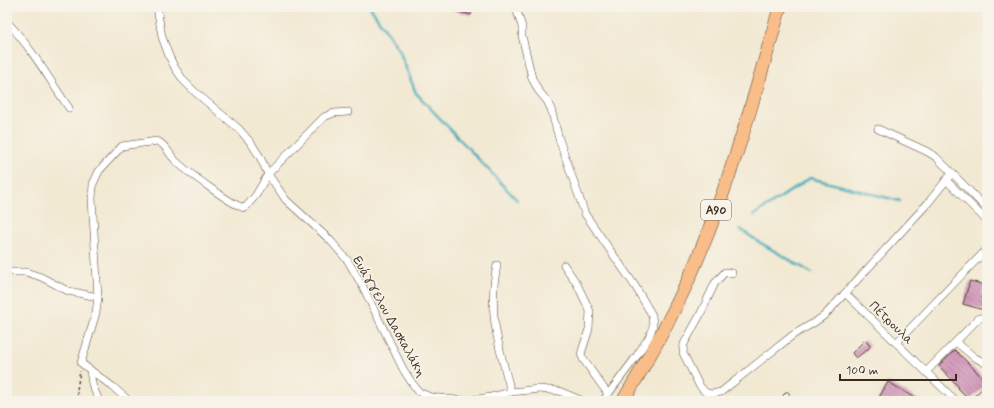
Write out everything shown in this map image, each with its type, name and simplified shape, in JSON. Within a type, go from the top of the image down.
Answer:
[{"type":"highway","name":"Α90","points":[[623,401],[668,322],[694,268],[715,215],[735,157],[780,7]]},
{"type":"street","name":"Ευάγγελου Δασκαλάκη","points":[[157,7],[162,37],[175,68],[184,81],[195,92],[239,129],[260,156],[268,174],[286,200],[330,240],[348,261],[403,368],[419,392],[430,397],[464,401],[511,392],[539,389],[558,391],[584,401]]},
{"type":"street","points":[[516,8],[522,27],[522,36],[532,78],[551,109],[559,138],[585,214],[635,286],[652,315],[653,326],[649,337],[603,401]]},
{"type":"street","points":[[7,22],[18,33],[69,108]]},
{"type":"street","points":[[129,401],[81,363],[96,313],[98,297],[92,199],[93,184],[99,171],[122,146],[157,141],[162,143],[173,158],[181,165],[226,198],[242,208],[245,208],[252,201],[268,174],[324,117],[334,113],[348,112]]},
{"type":"street","points":[[878,129],[936,157],[987,209]]},
{"type":"street","points":[[732,274],[725,272],[715,282],[700,315],[684,344],[683,354],[699,386],[705,392],[711,394],[721,392],[793,335],[825,315],[928,203],[952,173]]},
{"type":"street","points":[[946,180],[987,221]]},
{"type":"street","points":[[896,343],[987,249]]},
{"type":"street","points":[[497,265],[492,293],[494,319],[496,337],[511,392]]},
{"type":"street","points":[[564,265],[577,284],[590,311],[589,328],[581,354],[608,394]]},
{"type":"street","points":[[7,272],[26,272],[41,277],[68,291],[98,297]]},
{"type":"street","name":"Πέτρουλα","points":[[845,292],[956,401]]},
{"type":"street","points":[[926,372],[979,318],[987,317]]},
{"type":"street","points":[[956,342],[974,357],[987,364]]},
{"type":"street","points":[[90,370],[92,384],[99,401]]},
{"type":"street","points":[[419,392],[422,401]]},
{"type":"lane","points":[[782,401],[787,394]]},
{"type":"path","points":[[78,401],[77,390],[81,363]]},
{"type":"building","points":[[449,7],[473,7],[471,15],[449,9]]},
{"type":"building","points":[[970,281],[985,285],[981,298],[987,301],[987,311],[963,304]]},
{"type":"building","points":[[865,340],[870,346],[856,358],[852,353]]},
{"type":"building","points":[[955,350],[987,382],[987,384],[970,400],[939,366]]},
{"type":"building","points":[[888,382],[921,401],[877,401]]},
{"type":"waterway","points":[[370,7],[399,50],[416,93],[517,200]]},
{"type":"waterway","points":[[754,215],[810,178],[900,201]]},
{"type":"waterway","points":[[740,229],[812,273]]}]
